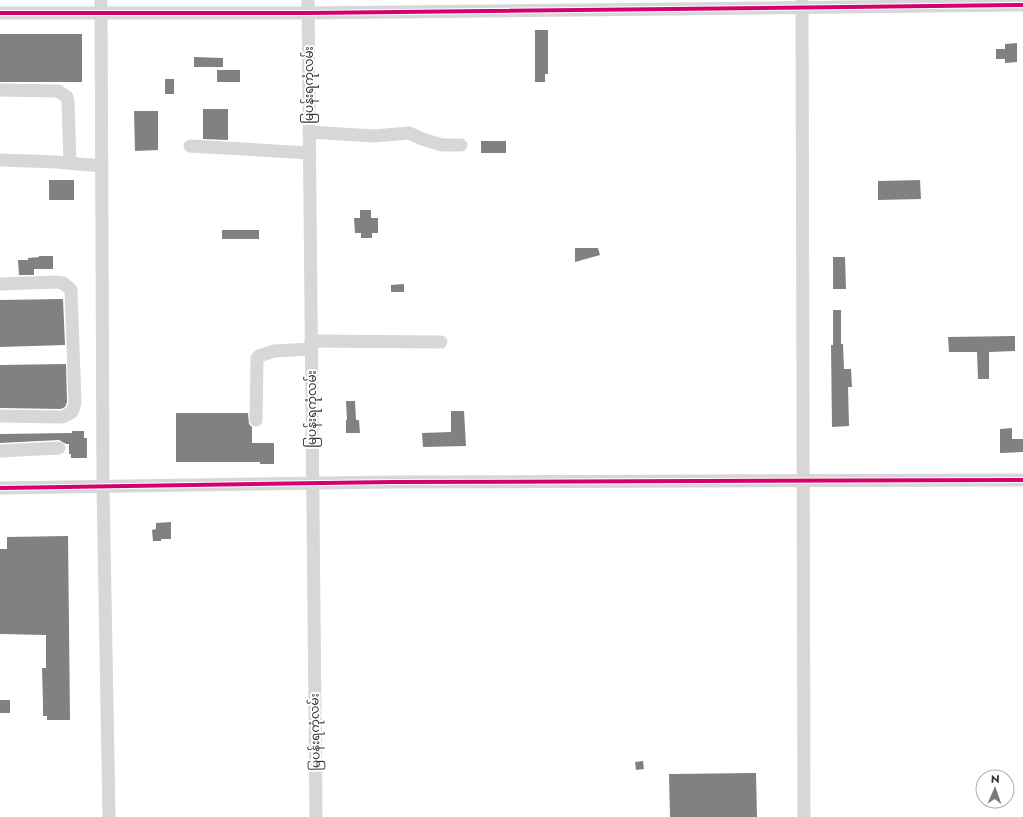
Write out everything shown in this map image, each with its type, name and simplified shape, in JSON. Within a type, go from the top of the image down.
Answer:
[{"type":"street","points":[[802,4],[804,817]]},
{"type":"street","points":[[0,13],[101,6],[308,7],[802,4],[1023,5]]},
{"type":"street","points":[[101,6],[103,486],[109,817]]},
{"type":"street","name":"မြပန်းရကုံလမ်း","points":[[308,7],[316,817]]},
{"type":"street","points":[[0,90],[58,91],[65,95],[68,102],[70,163]]},
{"type":"street","points":[[309,132],[374,136],[409,133],[442,145],[461,145]]},
{"type":"street","points":[[190,146],[310,153]]},
{"type":"street","points":[[0,160],[102,166]]},
{"type":"street","points":[[0,284],[57,282],[63,283],[71,290],[75,403],[72,412],[63,417],[0,416]]},
{"type":"street","points":[[256,420],[258,356],[274,351],[311,345],[441,342]]},
{"type":"street","points":[[0,451],[59,448]]},
{"type":"street","points":[[0,488],[312,483],[1023,480]]},
{"type":"building","points":[[535,30],[548,30],[548,74],[545,74],[545,82],[535,82]]},
{"type":"building","points":[[0,34],[82,34],[82,82],[0,82]]},
{"type":"building","points":[[1017,43],[1017,62],[1005,63],[1005,59],[996,59],[996,49],[1005,49],[1005,44]]},
{"type":"building","points":[[194,57],[223,58],[223,67],[194,67]]},
{"type":"building","points":[[217,70],[240,70],[240,82],[217,82]]},
{"type":"building","points":[[165,79],[174,79],[174,94],[165,94]]},
{"type":"building","points":[[203,109],[228,109],[228,140],[203,139]]},
{"type":"building","points":[[134,111],[158,111],[158,150],[135,151]]},
{"type":"building","points":[[481,141],[506,141],[506,153],[481,153]]},
{"type":"building","points":[[49,180],[74,180],[74,200],[49,200]]},
{"type":"building","points":[[920,180],[921,199],[878,200],[878,181]]},
{"type":"building","points":[[360,210],[371,210],[371,218],[378,218],[378,233],[372,233],[372,238],[361,238],[361,233],[355,233],[354,218],[360,218]]},
{"type":"building","points":[[222,230],[259,230],[259,239],[222,239]]},
{"type":"building","points":[[575,248],[598,248],[600,255],[575,262]]},
{"type":"building","points":[[53,256],[53,269],[34,269],[34,275],[19,275],[18,260],[28,260],[28,258]]},
{"type":"building","points":[[833,257],[845,257],[846,289],[833,289]]},
{"type":"building","points":[[404,284],[404,292],[391,292],[391,285]]},
{"type":"building","points":[[63,299],[65,345],[0,347],[0,300]]},
{"type":"building","points":[[833,310],[841,310],[841,344],[843,344],[844,369],[851,369],[852,387],[848,387],[849,426],[832,427],[831,345],[833,345]]},
{"type":"building","points":[[1015,336],[1015,351],[989,352],[989,379],[978,379],[977,352],[949,352],[948,337]]},
{"type":"building","points":[[66,364],[67,402],[65,407],[61,409],[0,408],[0,365]]},
{"type":"building","points":[[346,401],[355,401],[356,420],[359,420],[360,433],[346,433]]},
{"type":"building","points":[[451,411],[464,411],[466,446],[423,447],[422,433],[451,432]]},
{"type":"building","points":[[176,413],[248,413],[249,424],[252,427],[252,443],[274,443],[274,464],[260,464],[260,462],[176,462]]},
{"type":"building","points":[[1012,428],[1012,439],[1023,439],[1023,452],[1000,453],[1000,429]]},
{"type":"building","points":[[72,431],[84,431],[84,438],[87,438],[87,458],[71,458],[71,454],[69,454],[69,444],[59,440],[0,443],[0,434],[72,433]]},
{"type":"building","points":[[171,522],[171,539],[153,541],[152,530],[156,529],[156,523]]},
{"type":"building","points":[[68,536],[70,720],[47,720],[47,716],[43,716],[42,668],[46,668],[46,635],[0,634],[0,549],[7,549],[7,537]]},
{"type":"building","points":[[0,700],[10,700],[10,713],[0,713]]},
{"type":"building","points":[[643,761],[644,769],[636,770],[635,762]]},
{"type":"building","points":[[756,773],[757,817],[670,817],[669,774]]},
{"type":"cycle path","points":[[0,13],[308,13],[1023,5]]},
{"type":"cycle path","points":[[0,488],[393,482],[1023,480]]}]
